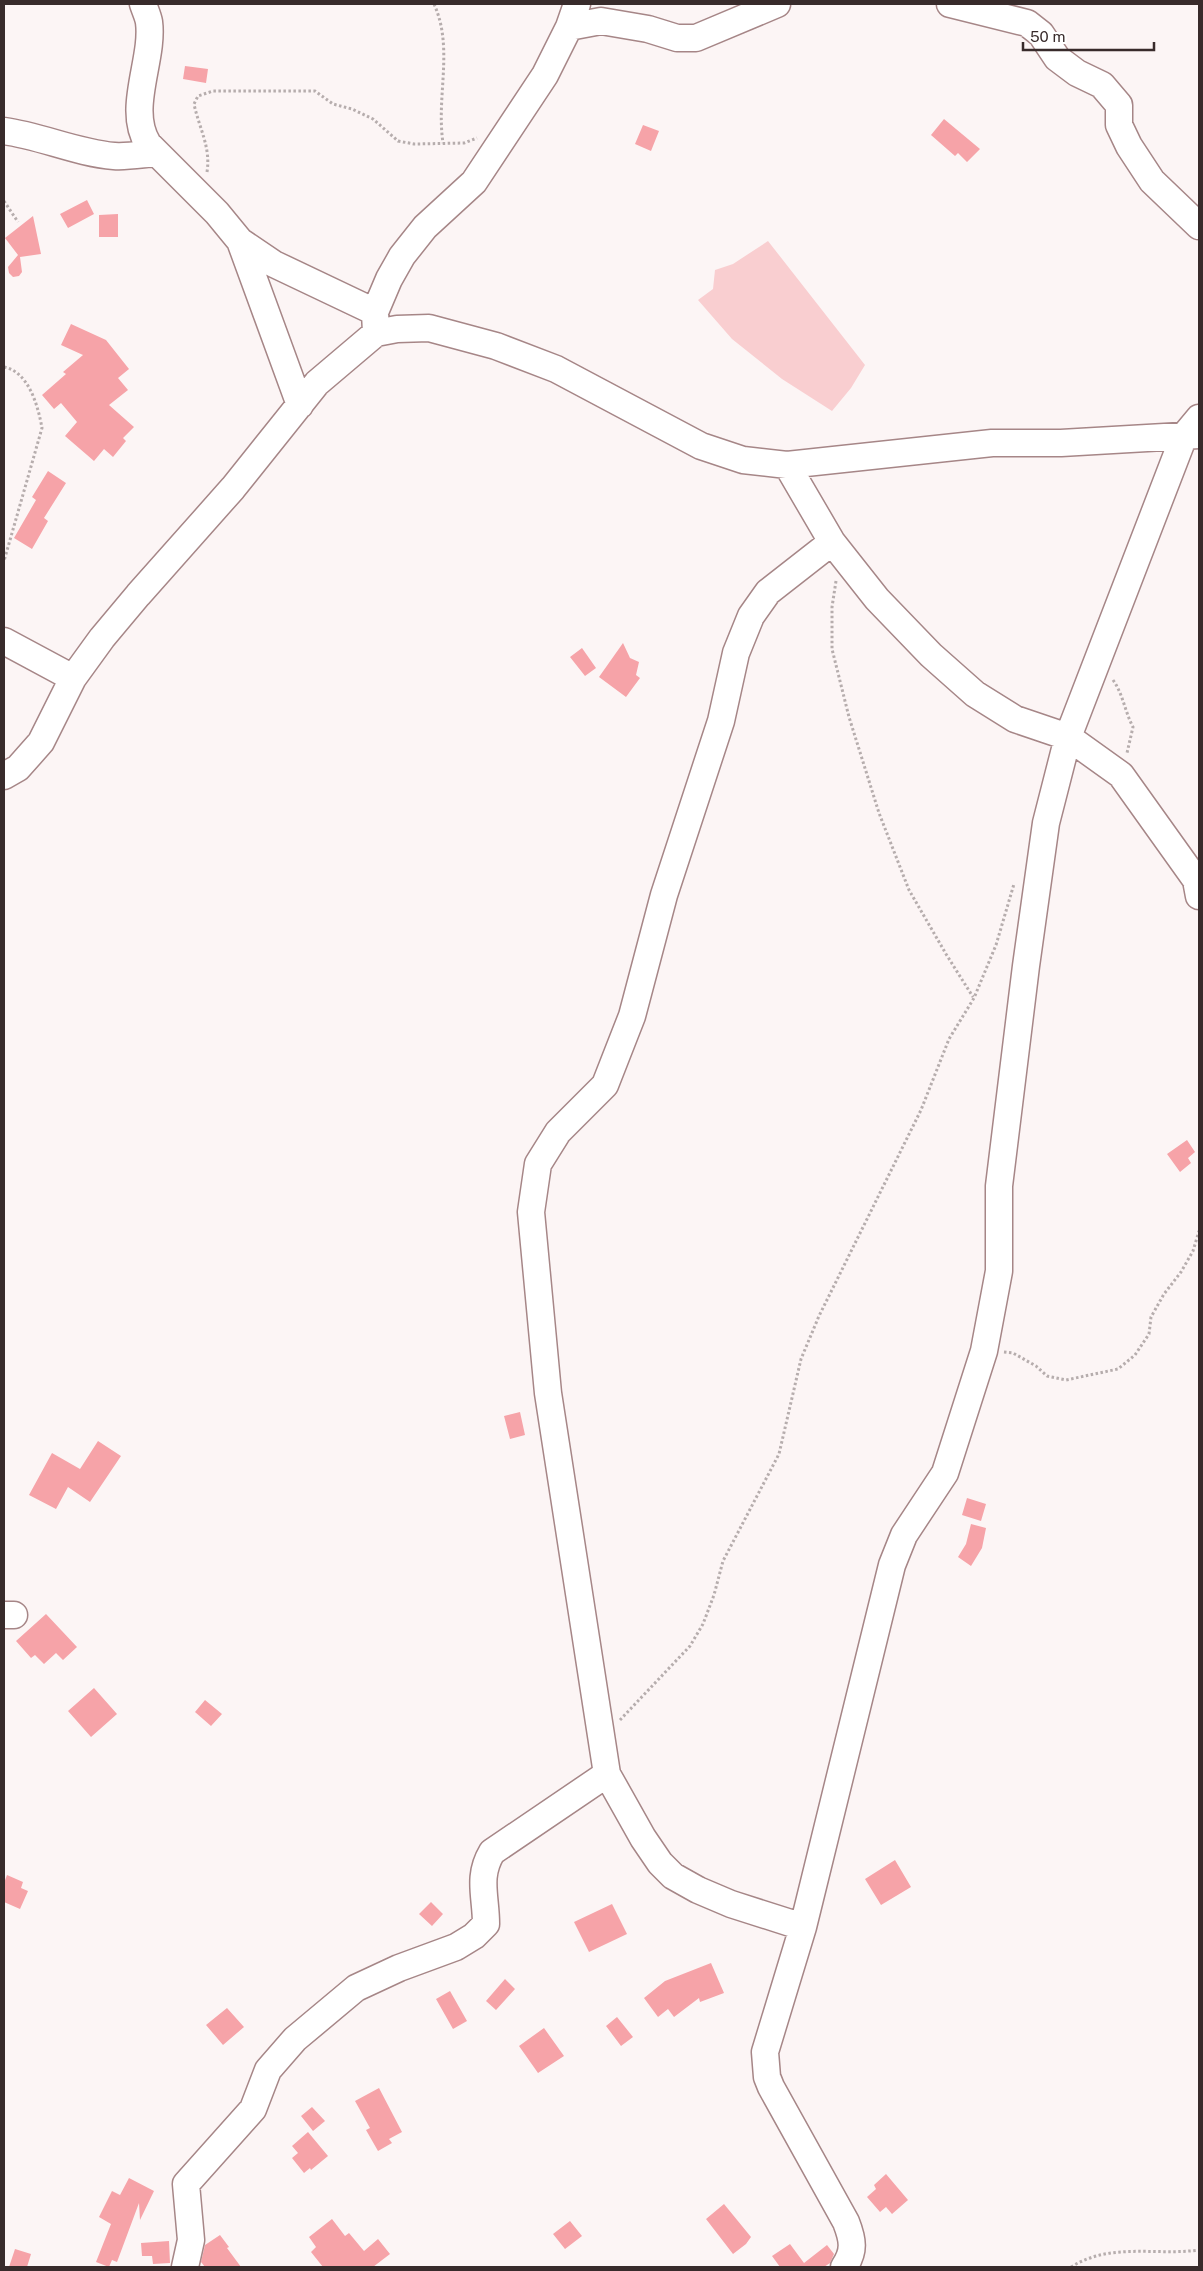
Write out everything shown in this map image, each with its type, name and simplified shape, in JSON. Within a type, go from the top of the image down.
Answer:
[{"type":"street","points":[[143,4],[149,22],[148,50],[142,89],[141,128],[148,144],[240,241],[274,264],[376,322],[398,329],[429,328],[496,346],[556,369],[701,446],[743,460],[787,465],[992,443],[1061,443],[1194,430],[1100,650],[1068,737],[1046,823],[1026,966],[999,1186],[999,1271],[984,1351],[945,1473],[904,1535],[892,1566],[803,1927],[765,2052],[767,2077],[851,2236],[851,2256],[844,2267]]},
{"type":"street","points":[[4,776],[18,768],[41,742],[74,678],[108,631],[233,488],[316,383],[376,322],[389,279],[402,256],[425,227],[474,182],[545,75],[573,15],[648,29],[677,38],[696,38],[777,4]]},
{"type":"street","points":[[950,4],[1027,23],[1041,34],[1057,58],[1077,73],[1102,85],[1119,105],[1119,125],[1129,146],[1152,181],[1199,226]]},
{"type":"street","points":[[4,131],[23,133],[84,150],[115,156],[157,153]]},
{"type":"street","points":[[240,241],[300,405]]},
{"type":"street","points":[[787,465],[836,548],[877,599],[897,620],[931,655],[975,694],[1015,719],[1068,737],[1121,775],[1196,880],[1199,896]]},
{"type":"street","points":[[803,1927],[732,1904],[698,1890],[673,1876],[660,1863],[643,1838],[608,1774],[601,1744],[548,1393],[531,1212],[538,1164],[558,1132],[604,1085],[632,1016],[664,895],[721,721],[736,653],[751,616],[768,592],[836,548]]},
{"type":"street","points":[[4,640],[74,678]]},
{"type":"street","points":[[186,2267],[191,2240],[186,2184],[252,2109],[268,2070],[275,2060],[295,2039],[356,1988],[399,1968],[456,1947],[474,1936],[486,1924],[482,1884],[484,1865],[492,1852],[608,1774]]},
{"type":"path","points":[[434,4],[438,13],[445,54],[443,143]]},
{"type":"path","points":[[204,201],[208,154],[204,134],[194,104],[198,96],[213,91],[315,91],[334,104],[373,118],[398,141],[414,144],[464,143],[483,135]]},
{"type":"path","points":[[4,201],[18,222]]},
{"type":"path","points":[[4,367],[12,368],[25,381],[38,408],[42,428],[4,561]]},
{"type":"path","points":[[836,548],[832,607],[832,649],[849,717],[879,813],[909,890],[974,998]]},
{"type":"path","points":[[1100,650],[1109,674],[1120,690],[1125,711],[1133,727],[1121,775]]},
{"type":"path","points":[[601,1744],[625,1714],[690,1646],[703,1624],[714,1596],[723,1561],[779,1454],[804,1350],[921,1110],[950,1040],[974,998],[996,945],[1015,882]]},
{"type":"path","points":[[984,1351],[1013,1352],[1036,1366],[1047,1376],[1066,1380],[1118,1369],[1135,1355],[1149,1334],[1151,1317],[1193,1251],[1199,1232]]},
{"type":"path","points":[[1071,2267],[1084,2259],[1109,2252],[1199,2250]]},
{"type":"shaded area","points":[[768,241],[865,365],[851,388],[832,411],[782,379],[732,339],[698,300],[713,289],[715,270],[733,264]]},
{"type":"building","points":[[185,66],[208,69],[206,83],[183,79]]},
{"type":"building","points":[[944,119],[980,149],[967,162],[958,153],[955,156],[931,135]]},
{"type":"building","points":[[643,125],[659,131],[651,151],[635,144]]},
{"type":"building","points":[[87,200],[94,214],[68,228],[60,214]]},
{"type":"building","points":[[118,214],[118,237],[99,237],[99,215]]},
{"type":"building","points":[[33,216],[41,254],[20,257],[22,272],[19,276],[13,277],[9,273],[8,267],[18,255],[5,238]]},
{"type":"building","points":[[71,324],[106,340],[129,369],[118,378],[128,390],[109,405],[134,427],[123,438],[126,441],[113,457],[104,449],[94,461],[65,436],[77,422],[61,403],[54,409],[42,395],[66,374],[63,372],[83,355],[61,345]]},
{"type":"building","points":[[48,471],[66,483],[44,518],[48,521],[32,549],[14,538],[36,500],[32,497]]},
{"type":"building","points":[[623,643],[630,658],[639,662],[636,675],[640,678],[626,697],[599,677]]},
{"type":"building","points":[[582,648],[596,668],[585,676],[570,657]]},
{"type":"building","points":[[1187,1140],[1195,1152],[1188,1158],[1191,1163],[1180,1172],[1167,1154]]},
{"type":"building","points":[[520,1412],[525,1435],[510,1439],[504,1416]]},
{"type":"building","points":[[98,1441],[121,1456],[90,1502],[68,1487],[56,1509],[29,1495],[52,1453],[80,1469]]},
{"type":"building","points":[[967,1498],[986,1504],[981,1521],[962,1515]]},
{"type":"building","points":[[971,1524],[986,1528],[982,1548],[971,1566],[958,1557],[966,1544]]},
{"type":"building","points":[[46,1614],[77,1647],[63,1660],[56,1653],[44,1664],[35,1655],[31,1658],[16,1641]]},
{"type":"building","points":[[94,1688],[117,1714],[91,1737],[68,1711]]},
{"type":"building","points":[[205,1700],[222,1714],[211,1726],[195,1712]]},
{"type":"building","points":[[895,1860],[911,1887],[881,1905],[865,1879]]},
{"type":"building","points":[[7,1875],[23,1882],[21,1888],[28,1891],[20,1909],[4,1902],[4,1883]]},
{"type":"building","points":[[431,1902],[443,1914],[432,1926],[419,1914]]},
{"type":"building","points":[[612,1904],[627,1934],[589,1952],[574,1922]]},
{"type":"building","points":[[711,1963],[724,1993],[700,2002],[699,1998],[674,2017],[668,2009],[658,2017],[644,1998],[665,1981]]},
{"type":"building","points":[[505,1979],[515,1989],[496,2010],[486,2001]]},
{"type":"building","points":[[450,1991],[467,2021],[453,2029],[436,1999]]},
{"type":"building","points":[[227,2008],[244,2027],[223,2045],[206,2025]]},
{"type":"building","points":[[617,2017],[633,2037],[621,2046],[606,2026]]},
{"type":"building","points":[[544,2028],[564,2056],[538,2073],[519,2046]]},
{"type":"building","points":[[379,2088],[402,2132],[389,2139],[392,2143],[378,2151],[366,2130],[370,2128],[355,2101]]},
{"type":"building","points":[[312,2107],[325,2121],[313,2131],[301,2116]]},
{"type":"building","points":[[308,2132],[328,2156],[311,2170],[310,2168],[304,2173],[292,2158],[298,2153],[292,2146]]},
{"type":"building","points":[[886,2174],[908,2200],[892,2214],[886,2207],[880,2212],[867,2197],[876,2189],[874,2185]]},
{"type":"building","points":[[129,2178],[154,2191],[140,2220],[139,2203],[117,2262],[112,2260],[109,2267],[96,2262],[111,2224],[99,2217],[112,2191],[120,2195]]},
{"type":"building","points":[[724,2204],[751,2237],[746,2244],[733,2254],[706,2219]]},
{"type":"building","points":[[332,2219],[345,2236],[349,2233],[364,2251],[378,2239],[390,2254],[373,2267],[323,2267],[311,2252],[316,2247],[309,2237]]},
{"type":"building","points":[[570,2221],[582,2236],[565,2249],[553,2234]]},
{"type":"building","points":[[220,2235],[241,2267],[205,2267],[201,2262],[205,2245]]},
{"type":"building","points":[[169,2241],[170,2263],[153,2264],[152,2256],[142,2256],[141,2243]]},
{"type":"building","points":[[790,2244],[804,2263],[827,2245],[834,2254],[830,2263],[824,2267],[780,2267],[772,2256]]},
{"type":"building","points":[[15,2249],[31,2254],[27,2267],[9,2267]]}]
